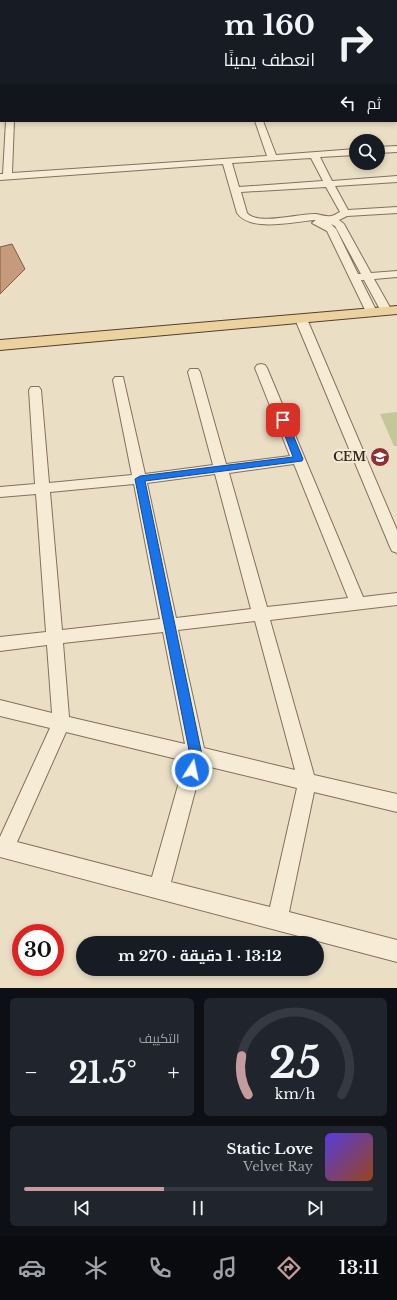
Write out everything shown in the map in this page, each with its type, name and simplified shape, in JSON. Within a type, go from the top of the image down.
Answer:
[{"type":"main road","points":[[0,345],[385,311]]},
{"type":"street","points":[[10,122],[4,177],[349,152]]},
{"type":"street","points":[[259,122],[273,159]]},
{"type":"street","points":[[385,150],[397,149]]},
{"type":"street","points":[[314,155],[345,213]]},
{"type":"street","points":[[222,162],[236,190],[242,215],[248,219],[258,221],[317,217],[342,228],[385,311]]},
{"type":"street","points":[[222,162],[233,218],[237,223],[251,227],[328,222],[345,213],[397,210]]},
{"type":"street","points":[[236,190],[397,179]]},
{"type":"street","points":[[328,222],[354,278],[385,311]]},
{"type":"street","points":[[354,278],[397,274]]},
{"type":"street","points":[[301,319],[397,547]]},
{"type":"street","points":[[262,368],[358,604]]},
{"type":"street","points":[[194,372],[307,782],[277,920]]},
{"type":"street","points":[[119,380],[196,755],[159,888]]},
{"type":"street","points":[[35,390],[61,723],[2,848],[397,951]]},
{"type":"street","points":[[0,492],[140,479],[299,459]]},
{"type":"street","points":[[0,644],[397,599]]},
{"type":"street","points":[[0,708],[397,803]]},
{"type":"green space","points":[[397,412],[397,446],[394,446],[380,414]]},
{"type":"building","points":[[12,244],[25,269],[0,294],[0,247]]},
{"type":"place","name":"CEM","points":[[380,457]]},
{"type":"route","points":[[192,770],[196,755],[140,479],[299,459],[283,420]]}]
